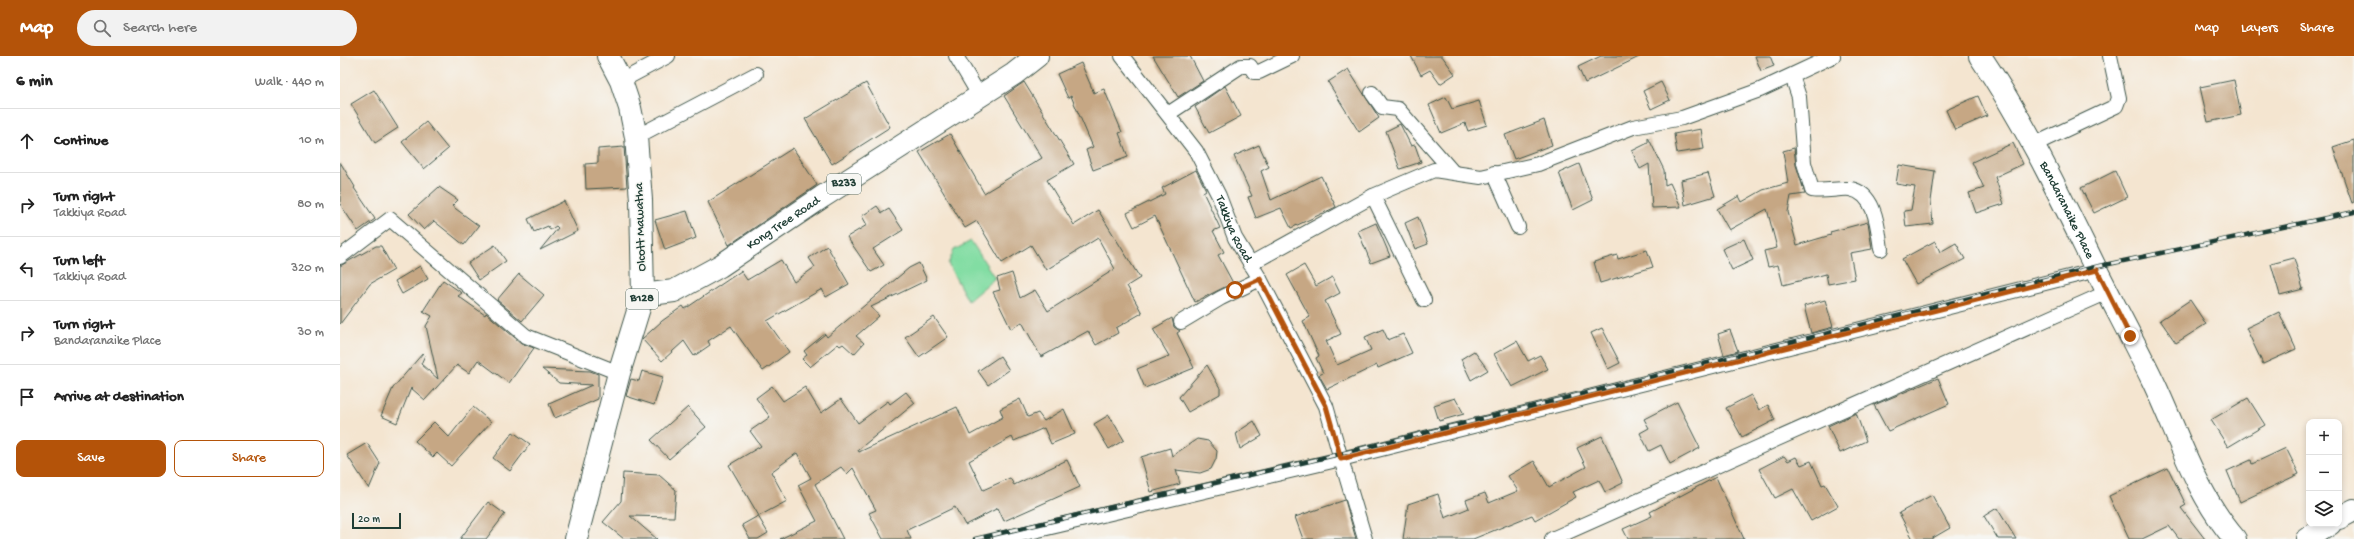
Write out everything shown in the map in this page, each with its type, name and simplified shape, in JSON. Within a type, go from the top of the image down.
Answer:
[{"type":"main road","name":"Olcott Mawatha","points":[[576,539],[619,373],[643,295],[641,200],[636,137],[630,108],[621,80],[608,56]]},
{"type":"main road","name":"Kong Tree Road","points":[[643,295],[674,291],[720,266],[979,95],[1014,74],[1037,56]]},
{"type":"main road","name":"Bandaranaike Place","points":[[1980,56],[2001,88],[2060,195],[2152,379],[2202,491],[2214,513],[2235,539]]},
{"type":"main road","points":[[2342,516],[2354,510]]},
{"type":"main road","points":[[2307,539],[2325,527]]},
{"type":"street","points":[[621,80],[668,56]]},
{"type":"street","points":[[956,56],[979,95]]},
{"type":"street","name":"Takkiya Road","points":[[1122,56],[1196,151],[1219,196],[1235,238],[1260,279],[1326,406],[1365,539]]},
{"type":"street","points":[[1168,114],[1241,66],[1250,66],[1254,72],[1259,72],[1292,56]]},
{"type":"street","points":[[1250,264],[1374,196],[1434,170],[1452,171],[1481,177],[1538,164],[1633,127],[1682,118],[1760,90],[1833,56]]},
{"type":"street","points":[[2033,145],[2116,106],[2120,98],[2110,56]]},
{"type":"street","points":[[636,137],[756,74]]},
{"type":"street","points":[[1792,76],[1798,97],[1804,163],[1812,190],[1850,189],[1860,192],[1868,201],[1877,222],[1881,249]]},
{"type":"street","points":[[1372,93],[1382,107],[1398,109],[1452,171]]},
{"type":"street","points":[[1494,173],[1518,227]]},
{"type":"street","points":[[1374,196],[1424,300]]},
{"type":"street","points":[[340,257],[390,219],[526,336],[619,373]]},
{"type":"street","points":[[1000,539],[1341,459],[2097,270]]},
{"type":"street","points":[[1181,322],[1221,298],[1260,279]]},
{"type":"street","points":[[1552,539],[2108,292]]},
{"type":"green space","points":[[971,241],[995,278],[968,301],[948,264],[954,250]]},
{"type":"building","points":[[1153,56],[1190,56],[1203,81],[1178,97]]},
{"type":"building","points":[[1411,56],[1442,56],[1455,74],[1440,84],[1430,70],[1421,75]]},
{"type":"building","points":[[1601,56],[1641,56],[1585,83],[1578,67]]},
{"type":"building","points":[[1755,56],[1770,56],[1774,66],[1761,71]]},
{"type":"building","points":[[1081,63],[1094,93],[1104,89],[1122,132],[1119,133],[1128,157],[1093,170],[1086,150],[1093,147],[1071,96],[1068,98],[1057,74]]},
{"type":"building","points":[[1348,69],[1379,118],[1359,132],[1328,82]]},
{"type":"building","points":[[2234,80],[2241,115],[2208,122],[2200,87]]},
{"type":"building","points":[[1024,82],[1074,164],[1047,180],[1074,225],[1098,210],[1140,278],[1127,286],[1142,313],[1116,328],[1118,333],[1096,345],[1088,331],[1041,357],[1022,322],[1011,329],[993,292],[1000,290],[997,278],[1012,273],[1020,298],[1035,290],[1048,311],[1115,269],[1098,238],[1046,270],[1031,245],[1002,263],[977,221],[965,228],[919,152],[950,134],[984,193],[1042,158],[1004,96]]},
{"type":"building","points":[[1661,82],[1670,100],[1651,109],[1643,91]]},
{"type":"building","points":[[866,83],[890,127],[832,164],[805,119]]},
{"type":"building","points":[[1225,86],[1241,116],[1209,133],[1195,107]]},
{"type":"building","points":[[374,90],[398,128],[375,143],[351,104]]},
{"type":"building","points":[[1978,96],[1987,116],[1955,130],[1946,110]]},
{"type":"building","points":[[1446,97],[1452,109],[1479,101],[1487,125],[1468,131],[1465,123],[1441,133],[1429,105]]},
{"type":"building","points":[[1544,120],[1552,145],[1514,159],[1505,135]]},
{"type":"building","points":[[426,122],[448,149],[424,169],[402,142]]},
{"type":"building","points":[[1400,124],[1411,146],[1415,145],[1421,162],[1400,169],[1386,131]]},
{"type":"building","points":[[1701,129],[1704,149],[1677,153],[1674,134]]},
{"type":"building","points":[[1648,137],[1664,170],[1665,185],[1670,183],[1681,207],[1652,208],[1649,164],[1640,169],[1632,151],[1648,143]]},
{"type":"building","points":[[2354,140],[2354,202],[2352,203],[2333,147]]},
{"type":"building","points":[[2013,143],[2023,164],[1995,177],[2004,204],[1976,213],[1969,193],[1984,188],[1972,162]]},
{"type":"building","points":[[1259,145],[1269,167],[1261,171],[1271,200],[1321,176],[1336,207],[1291,228],[1281,208],[1256,218],[1248,197],[1252,196],[1234,156]]},
{"type":"building","points":[[624,147],[627,187],[586,189],[585,164],[598,163],[598,149]]},
{"type":"building","points":[[793,148],[817,185],[729,245],[708,202]]},
{"type":"building","points":[[1794,148],[1796,165],[1805,194],[1791,196],[1788,212],[1797,245],[1831,235],[1830,232],[1868,222],[1872,249],[1850,253],[1855,279],[1828,284],[1826,274],[1783,285],[1778,265],[1768,267],[1764,251],[1777,248],[1767,209],[1729,230],[1717,209],[1739,196],[1742,202],[1763,190],[1788,183],[1783,151]]},
{"type":"building","points":[[340,162],[355,187],[354,188],[375,219],[358,231],[340,204]]},
{"type":"building","points":[[1579,164],[1593,200],[1573,210],[1559,173]]},
{"type":"building","points":[[1899,165],[1935,171],[1931,201],[1933,224],[1906,227],[1904,211],[1911,210],[1915,187],[1896,184]]},
{"type":"building","points":[[1196,170],[1206,190],[1203,192],[1220,228],[1213,231],[1224,252],[1218,255],[1233,283],[1195,302],[1155,216],[1134,227],[1127,213],[1165,194],[1162,188]]},
{"type":"building","points":[[2115,171],[2127,197],[2094,213],[2081,188]]},
{"type":"building","points":[[1708,173],[1715,196],[1685,205],[1681,180]]},
{"type":"building","points":[[439,187],[458,200],[452,206],[479,226],[464,245],[434,221],[424,230],[409,214]]},
{"type":"building","points":[[564,201],[578,231],[540,250],[558,228],[556,226],[550,230],[548,226],[534,232],[528,219]]},
{"type":"building","points":[[877,206],[882,213],[889,209],[903,230],[873,249],[884,265],[871,272],[847,237],[867,225],[862,216]]},
{"type":"building","points":[[687,211],[696,238],[665,250],[655,220]]},
{"type":"building","points":[[1418,217],[1428,244],[1415,249],[1405,223]]},
{"type":"building","points":[[1376,223],[1390,256],[1371,263],[1358,231]]},
{"type":"building","points":[[1744,239],[1753,260],[1732,270],[1722,249]]},
{"type":"building","points":[[1935,241],[1940,252],[1956,243],[1965,259],[1916,284],[1902,259]]},
{"type":"building","points":[[495,245],[506,261],[479,280],[468,263]]},
{"type":"building","points":[[376,246],[381,246],[394,270],[370,284],[340,324],[340,266]]},
{"type":"building","points":[[827,246],[849,284],[826,297],[822,289],[767,321],[789,352],[763,371],[731,326],[708,341],[710,345],[694,356],[684,341],[662,361],[642,339],[662,321],[683,306],[685,309],[741,271],[747,280],[781,260],[794,282],[815,267],[809,258]]},
{"type":"building","points":[[1647,250],[1653,267],[1600,283],[1594,262],[1617,255],[1618,259]]},
{"type":"building","points":[[2294,258],[2303,289],[2280,295],[2271,264]]},
{"type":"building","points":[[919,263],[927,280],[871,307],[879,316],[856,336],[864,343],[854,354],[843,344],[840,346],[838,344],[810,367],[802,359],[807,355],[804,351],[825,334],[827,337],[909,268]]},
{"type":"building","points":[[1304,265],[1316,286],[1332,277],[1340,293],[1325,301],[1341,334],[1326,341],[1337,365],[1371,350],[1365,337],[1383,329],[1388,340],[1403,334],[1412,353],[1378,368],[1377,365],[1327,389],[1319,375],[1323,373],[1316,358],[1319,356],[1303,321],[1310,317],[1287,275]]},
{"type":"building","points":[[420,266],[428,279],[402,294],[395,281]]},
{"type":"building","points":[[519,274],[544,295],[522,321],[497,300]]},
{"type":"building","points":[[443,280],[462,293],[458,296],[485,315],[486,313],[521,343],[534,348],[509,383],[478,360],[469,373],[457,365],[425,400],[411,388],[397,423],[381,416],[393,388],[423,353],[425,355],[421,364],[438,379],[426,326],[432,316],[423,311]]},
{"type":"building","points":[[1825,300],[1833,327],[1811,333],[1804,306]]},
{"type":"building","points":[[2190,300],[2206,324],[2176,343],[2160,320]]},
{"type":"building","points":[[2279,312],[2296,349],[2263,364],[2246,328]]},
{"type":"building","points":[[934,317],[948,337],[919,357],[905,337]]},
{"type":"building","points":[[1172,318],[1174,327],[1180,331],[1177,333],[1194,368],[1145,388],[1137,369],[1169,356],[1153,329]]},
{"type":"building","points":[[1602,328],[1620,363],[1608,369],[1591,333]]},
{"type":"building","points":[[1730,330],[1738,351],[1724,355],[1718,334]]},
{"type":"building","points":[[1517,341],[1528,361],[1540,355],[1548,369],[1512,387],[1494,354]]},
{"type":"building","points":[[1474,351],[1488,370],[1471,380],[1461,359]]},
{"type":"building","points":[[1000,356],[1009,370],[988,385],[978,371]]},
{"type":"building","points":[[1207,365],[1220,388],[1220,394],[1188,412],[1179,397]]},
{"type":"building","points":[[542,369],[590,371],[598,374],[598,399],[555,418],[549,404],[592,385],[559,383]]},
{"type":"building","points":[[642,371],[663,377],[654,405],[626,396],[631,379],[639,381]]},
{"type":"building","points":[[1938,378],[1949,404],[1888,431],[1874,405]]},
{"type":"building","points":[[772,386],[783,401],[805,387],[821,413],[841,399],[858,423],[888,401],[890,404],[906,392],[915,403],[858,450],[859,452],[957,407],[970,435],[1003,417],[1000,409],[1020,399],[1028,417],[1038,413],[1044,421],[1064,409],[1075,434],[1051,444],[1044,428],[1014,441],[1012,437],[969,461],[983,490],[1010,478],[1014,485],[1067,460],[1080,487],[1004,521],[998,508],[965,525],[955,507],[907,530],[911,539],[883,539],[869,513],[876,510],[853,468],[847,474],[841,467],[815,484],[843,539],[780,539],[817,521],[798,485],[811,478],[797,453],[771,472],[787,501],[759,516],[729,465],[761,446],[750,431],[770,417],[756,398]]},
{"type":"building","points":[[1751,395],[1759,410],[1768,405],[1775,420],[1742,437],[1726,408]]},
{"type":"building","points":[[1455,398],[1464,414],[1439,421],[1434,405]]},
{"type":"building","points":[[2248,398],[2265,425],[2228,447],[2211,420]]},
{"type":"building","points":[[1677,402],[1700,448],[1670,464],[1661,445],[1649,451],[1640,433],[1649,428],[1644,419]]},
{"type":"building","points":[[473,407],[491,422],[451,466],[437,453],[433,457],[415,441],[434,422],[449,437]]},
{"type":"building","points":[[688,407],[706,427],[669,459],[651,440]]},
{"type":"building","points":[[1856,413],[1866,441],[1840,453],[1828,426]]},
{"type":"building","points":[[1109,415],[1124,440],[1109,449],[1094,424]]},
{"type":"building","points":[[1254,421],[1262,436],[1240,449],[1236,433]]},
{"type":"building","points":[[513,432],[530,444],[510,471],[493,458]]},
{"type":"building","points":[[1602,436],[1623,483],[1605,492],[1599,480],[1573,492],[1576,497],[1535,520],[1532,515],[1473,539],[1403,539],[1408,504],[1438,494],[1445,518],[1469,508],[1466,500],[1485,493],[1489,503],[1518,491],[1508,476],[1534,461],[1549,487],[1586,467],[1577,448]]},
{"type":"building","points":[[1197,439],[1208,441],[1217,451],[1216,459],[1211,469],[1200,473],[1176,470],[1180,484],[1151,492],[1141,457],[1170,448],[1172,456]]},
{"type":"building","points":[[367,443],[380,463],[369,489],[347,455]]},
{"type":"building","points":[[2286,448],[2299,474],[2240,502],[2227,471],[2251,460],[2252,464]]},
{"type":"building","points":[[1784,456],[1788,461],[1796,457],[1801,465],[1811,461],[1822,485],[1825,484],[1838,506],[1811,521],[1793,489],[1775,498],[1759,469]]},
{"type":"building","points":[[2168,468],[2186,505],[2181,508],[2205,539],[2179,539],[2169,526],[2142,539],[2129,539],[2109,496]]},
{"type":"building","points":[[623,473],[659,475],[676,490],[674,517],[630,516],[657,539],[624,539],[603,522],[621,501]]},
{"type":"building","points":[[1716,477],[1744,539],[1628,539],[1623,529],[1652,516],[1650,512]]},
{"type":"building","points":[[1932,495],[1950,528],[1931,539],[1913,539],[1899,513]]},
{"type":"building","points":[[1345,500],[1356,539],[1303,539],[1295,517]]},
{"type":"building","points":[[488,502],[505,514],[486,539],[460,539]]},
{"type":"building","points":[[1997,508],[2016,539],[1998,539],[1984,516]]},
{"type":"building","points":[[758,516],[768,533],[758,539],[750,539],[742,525]]},
{"type":"railway","points":[[975,539],[1340,454],[2095,267],[2354,212]]},
{"type":"route","points":[[1235,290],[1260,279],[1326,406],[1341,459],[2097,270],[2130,336]]}]
